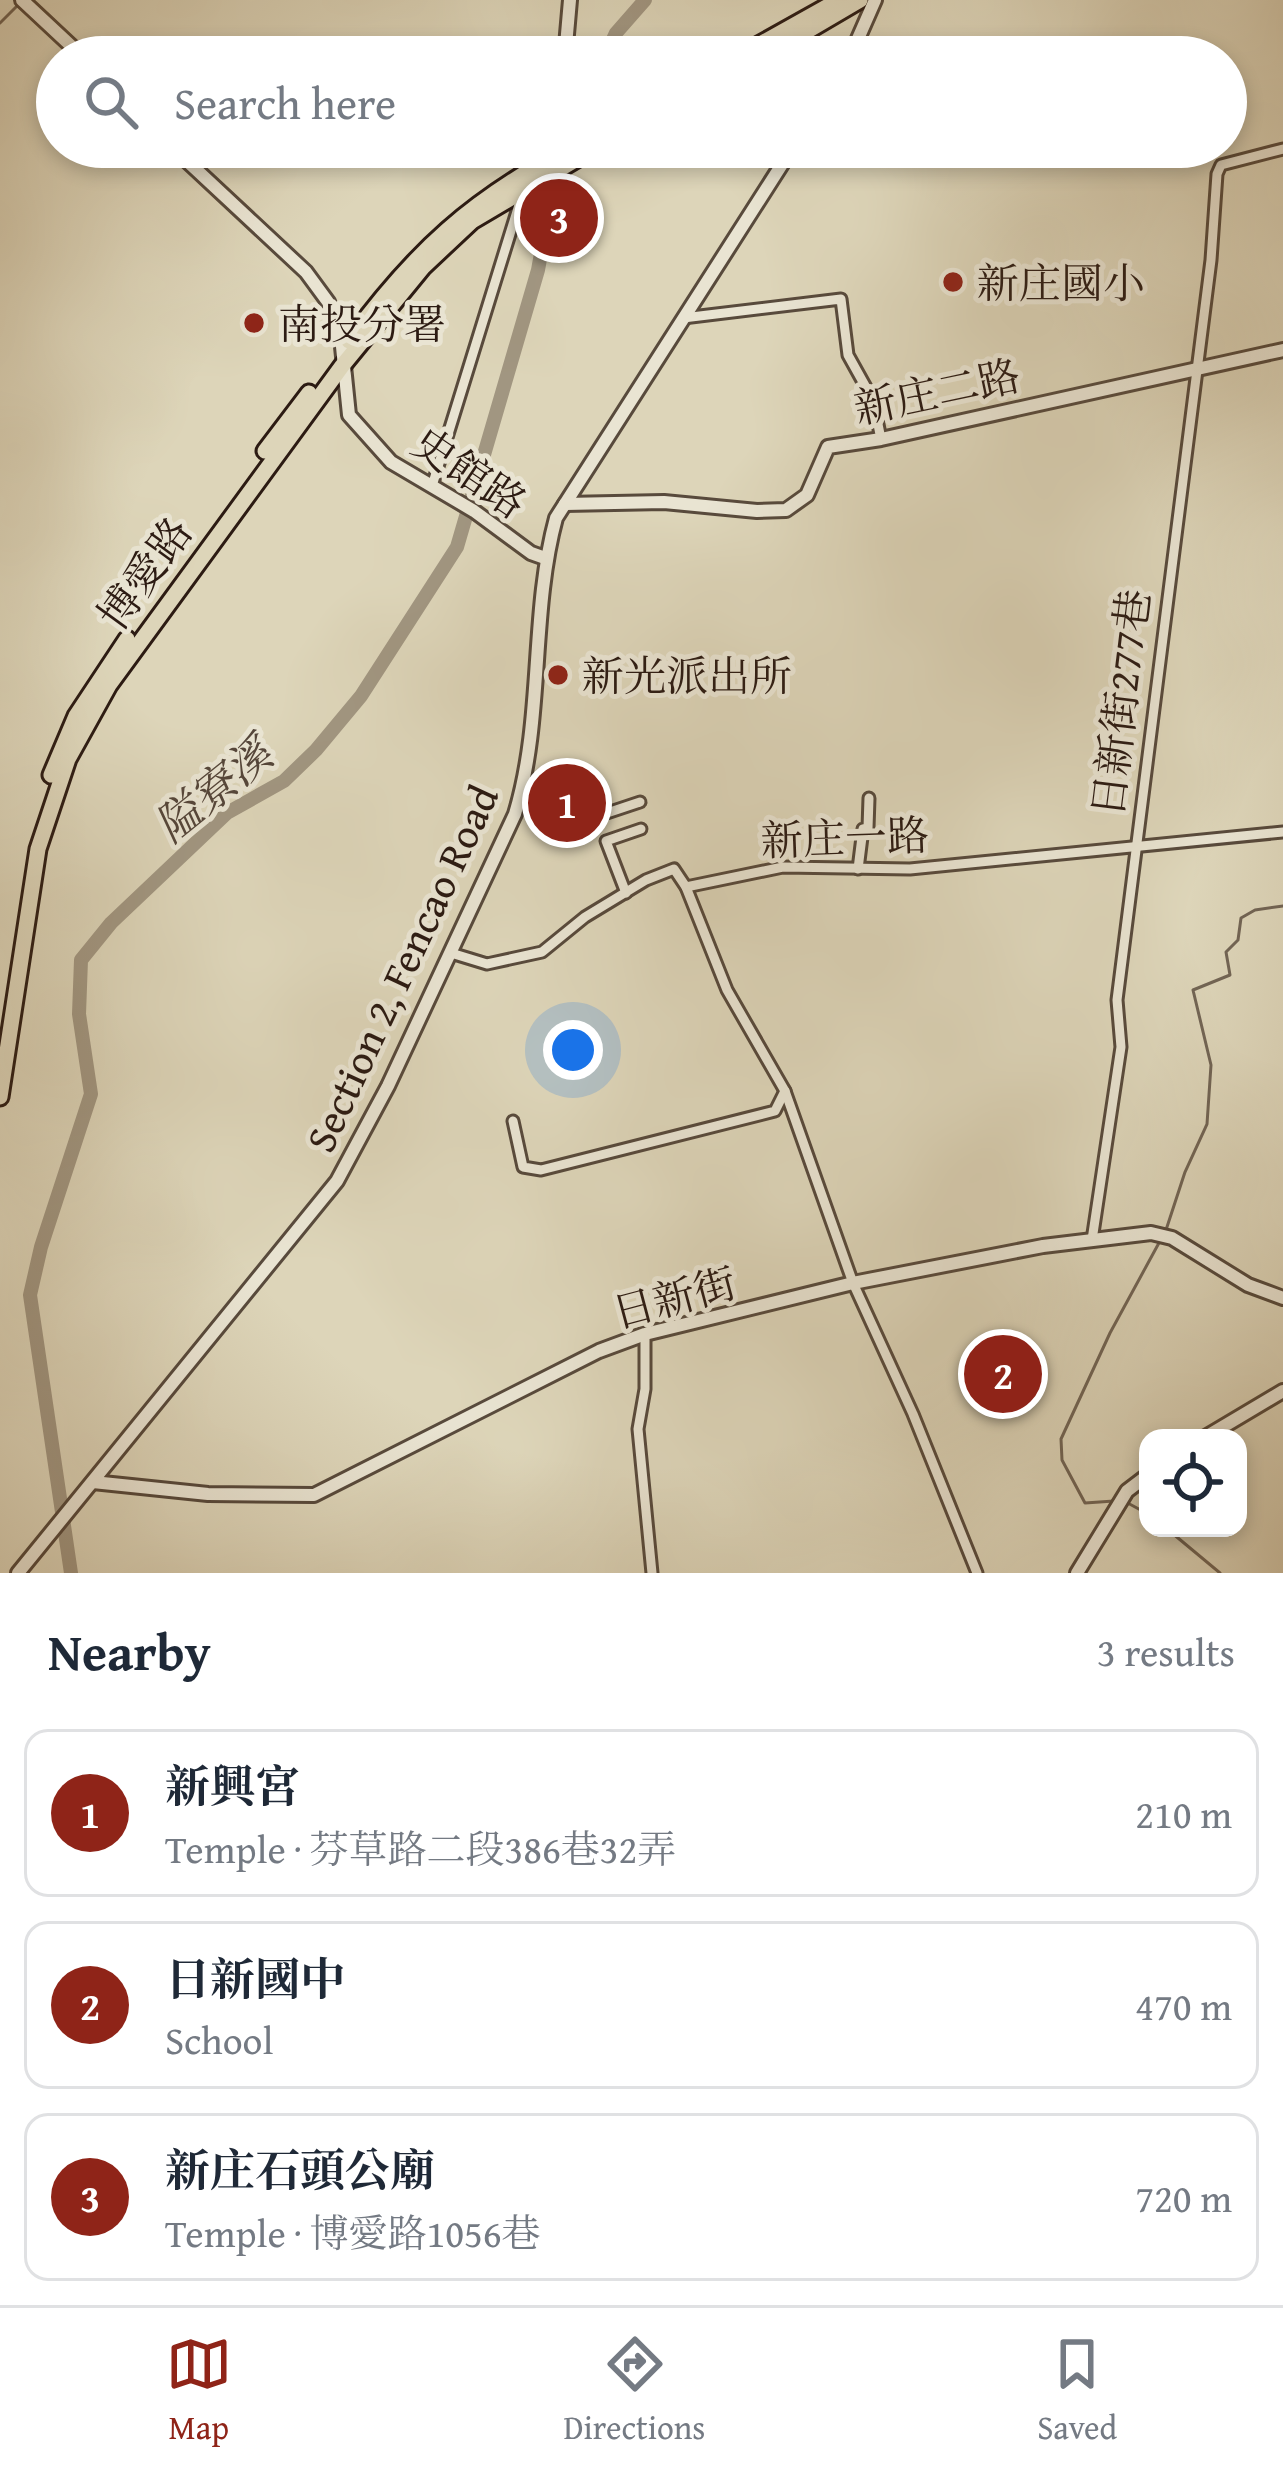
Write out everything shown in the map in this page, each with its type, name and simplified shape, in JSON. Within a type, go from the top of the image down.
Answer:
[{"type":"main road","points":[[775,36],[839,0]]},
{"type":"main road","points":[[799,36],[860,0]]},
{"type":"main road","name":"博愛路","points":[[342,358],[441,249],[472,221],[552,168]]},
{"type":"main road","name":"博愛路","points":[[0,1024],[29,847],[81,719],[394,280],[482,200],[529,169]]},
{"type":"main road","name":"博愛路","points":[[0,1097],[38,849],[63,757]]},
{"type":"street","points":[[567,36],[570,0]]},
{"type":"street","points":[[859,36],[875,0]]},
{"type":"street","points":[[25,3],[60,36]]},
{"type":"street","name":"日新街277巷","points":[[1247,158],[1283,149]]},
{"type":"street","name":"史館路","points":[[195,168],[306,272],[328,302],[350,415],[391,462],[545,558]]},
{"type":"street","name":"Section 2, Fencao Road","points":[[19,1573],[337,1181],[369,1125],[515,814],[524,784],[545,558],[556,518],[779,168]]},
{"type":"street","name":"日新街277巷","points":[[1092,1240],[1121,1046],[1117,1000],[1220,168]]},
{"type":"street","points":[[435,488],[529,169]]},
{"type":"street","points":[[683,318],[841,299],[848,355],[874,400],[881,439]]},
{"type":"street","name":"新庄二路","points":[[565,503],[664,502],[786,510],[807,495],[828,447],[1283,350]]},
{"type":"street","points":[[858,869],[863,829],[868,828],[869,798]]},
{"type":"street","points":[[595,817],[640,802]]},
{"type":"street","points":[[626,893],[606,841],[641,829]]},
{"type":"street","name":"新庄一路","points":[[452,953],[487,964],[542,952],[584,917],[674,869],[686,886],[783,867],[910,869],[1283,832]]},
{"type":"street","points":[[686,886],[727,990],[785,1091],[853,1283],[913,1414],[977,1573]]},
{"type":"street","points":[[513,1121],[524,1167],[541,1170],[775,1111],[785,1091]]},
{"type":"street","name":"日新街","points":[[93,1482],[208,1494],[314,1495],[598,1351],[645,1334],[853,1283],[1092,1240],[1163,1234],[1248,1285],[1283,1298]]},
{"type":"street","points":[[645,1334],[645,1389],[638,1429],[652,1573]]},
{"type":"street","points":[[1219,1429],[1283,1391]]},
{"type":"street","points":[[1077,1573],[1127,1491],[1139,1481]]},
{"type":"waterway","name":"隘寮溪","points":[[615,36],[645,0]]},
{"type":"waterway","points":[[0,23],[20,3]]},
{"type":"waterway","name":"隘寮溪","points":[[71,1573],[30,1295],[91,1094],[79,1014],[81,960],[111,923],[227,813],[284,781],[316,750],[361,696],[457,547],[538,270],[557,168]]},
{"type":"waterway","points":[[1165,1233],[1207,1124],[1211,1065],[1193,990],[1230,975],[1226,952],[1238,940],[1241,918],[1255,910],[1283,906]]},
{"type":"waterway","points":[[1114,1501],[1085,1503],[1062,1460],[1061,1439],[1160,1241]]},
{"type":"waterway","points":[[1124,1501],[1139,1509]]},
{"type":"waterway","points":[[1177,1537],[1220,1573]]},
{"type":"place","name":"新庄石頭公廟","points":[[559,218]]},
{"type":"place","name":"新庄國小","points":[[953,282]]},
{"type":"place","name":"南投分署","points":[[254,323]]},
{"type":"place","name":"新光派出所","points":[[558,675]]},
{"type":"place","name":"新興宮","points":[[567,803]]},
{"type":"place","name":"日新國中","points":[[1003,1374]]}]
